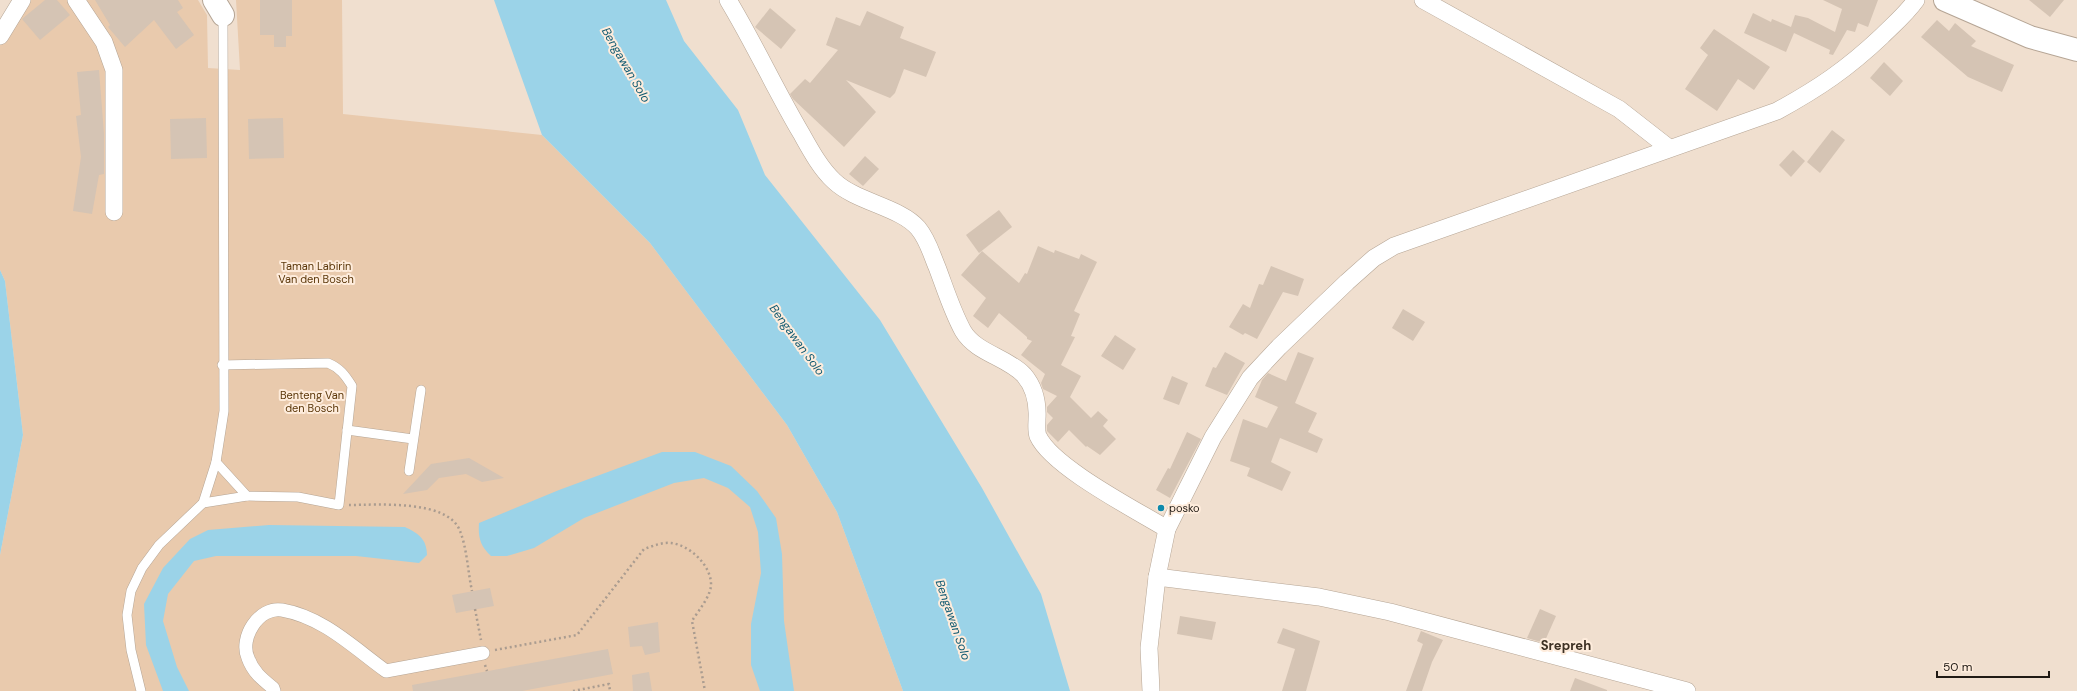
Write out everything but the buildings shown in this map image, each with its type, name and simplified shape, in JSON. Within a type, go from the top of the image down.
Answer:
[{"type":"street","points":[[0,36],[22,0]]},
{"type":"street","points":[[76,0],[104,42],[114,70],[114,212]]},
{"type":"street","points":[[728,0],[751,38],[776,91],[816,160],[834,181],[859,197],[909,220],[918,228],[930,248],[949,299],[964,332],[972,342],[1022,373],[1032,385],[1038,408],[1037,435],[1043,444],[1078,475],[1167,529]]},
{"type":"street","points":[[1423,0],[1619,109],[1669,148]]},
{"type":"street","points":[[1151,691],[1150,648],[1157,577],[1167,529],[1213,436],[1250,378],[1284,342],[1374,258],[1394,246],[1777,111],[1819,88],[1850,65],[1908,12],[1916,0]]},
{"type":"street","points":[[1945,0],[2030,37],[2077,50]]},
{"type":"street","points":[[1157,577],[1312,596],[1390,612],[1687,691]]},
{"type":"street","points":[[274,691],[273,688],[256,673],[247,657],[247,640],[254,622],[268,612],[280,610],[299,614],[322,624],[386,671],[483,653]]},
{"type":"lane","points":[[141,691],[131,650],[127,615],[131,591],[142,568],[159,545],[203,503],[216,462],[224,411],[222,365],[224,181],[220,5]]},
{"type":"lane","points":[[203,503],[247,496],[298,497],[339,505],[352,386],[345,374],[337,366],[328,363],[222,365]]},
{"type":"lane","points":[[409,471],[421,390]]},
{"type":"lane","points":[[347,430],[413,439]]},
{"type":"lane","points":[[216,462],[247,496]]},
{"type":"path","points":[[339,505],[425,508],[445,514],[460,530],[472,591]]},
{"type":"path","points":[[475,609],[483,653],[577,634],[644,549],[657,544],[671,543],[684,547],[698,557],[707,570],[711,583],[707,597],[692,621],[705,691]]},
{"type":"path","points":[[573,691],[609,684],[610,691]]},
{"type":"green space","name":"Benteng Van den Bosch","points":[[13,0],[198,0],[207,15],[208,68],[240,70],[236,0],[342,0],[343,114],[542,135],[650,243],[787,425],[837,512],[903,691],[0,691],[0,555],[23,435],[5,281],[0,270],[0,32]]},
{"type":"water","name":"Bengawan Solo","points":[[494,0],[666,0],[684,41],[738,110],[765,175],[880,320],[982,488],[1041,594],[1070,691],[903,691],[837,512],[787,425],[650,243],[542,135]]},
{"type":"water","points":[[0,270],[5,281],[23,435],[0,555]]},
{"type":"water","points":[[662,452],[695,452],[731,466],[757,491],[776,518],[782,554],[784,621],[794,691],[760,691],[751,665],[751,624],[761,573],[758,532],[750,507],[728,488],[704,478],[674,483],[584,518],[534,548],[507,556],[491,556],[484,549],[479,537],[479,523],[559,490]]},
{"type":"water","points":[[269,525],[405,527],[421,537],[427,549],[427,555],[419,563],[356,556],[216,556],[194,561],[168,594],[163,621],[177,667],[189,691],[163,691],[146,645],[144,604],[163,568],[190,539],[208,530]]},
{"type":"place","name":"posko","points":[[1161,508]]},
{"type":"district","name":"Srepreh","points":[[1566,645]]},
{"type":"park label","name":"Taman Labirin Van den Bosch","points":[[316,272]]}]
